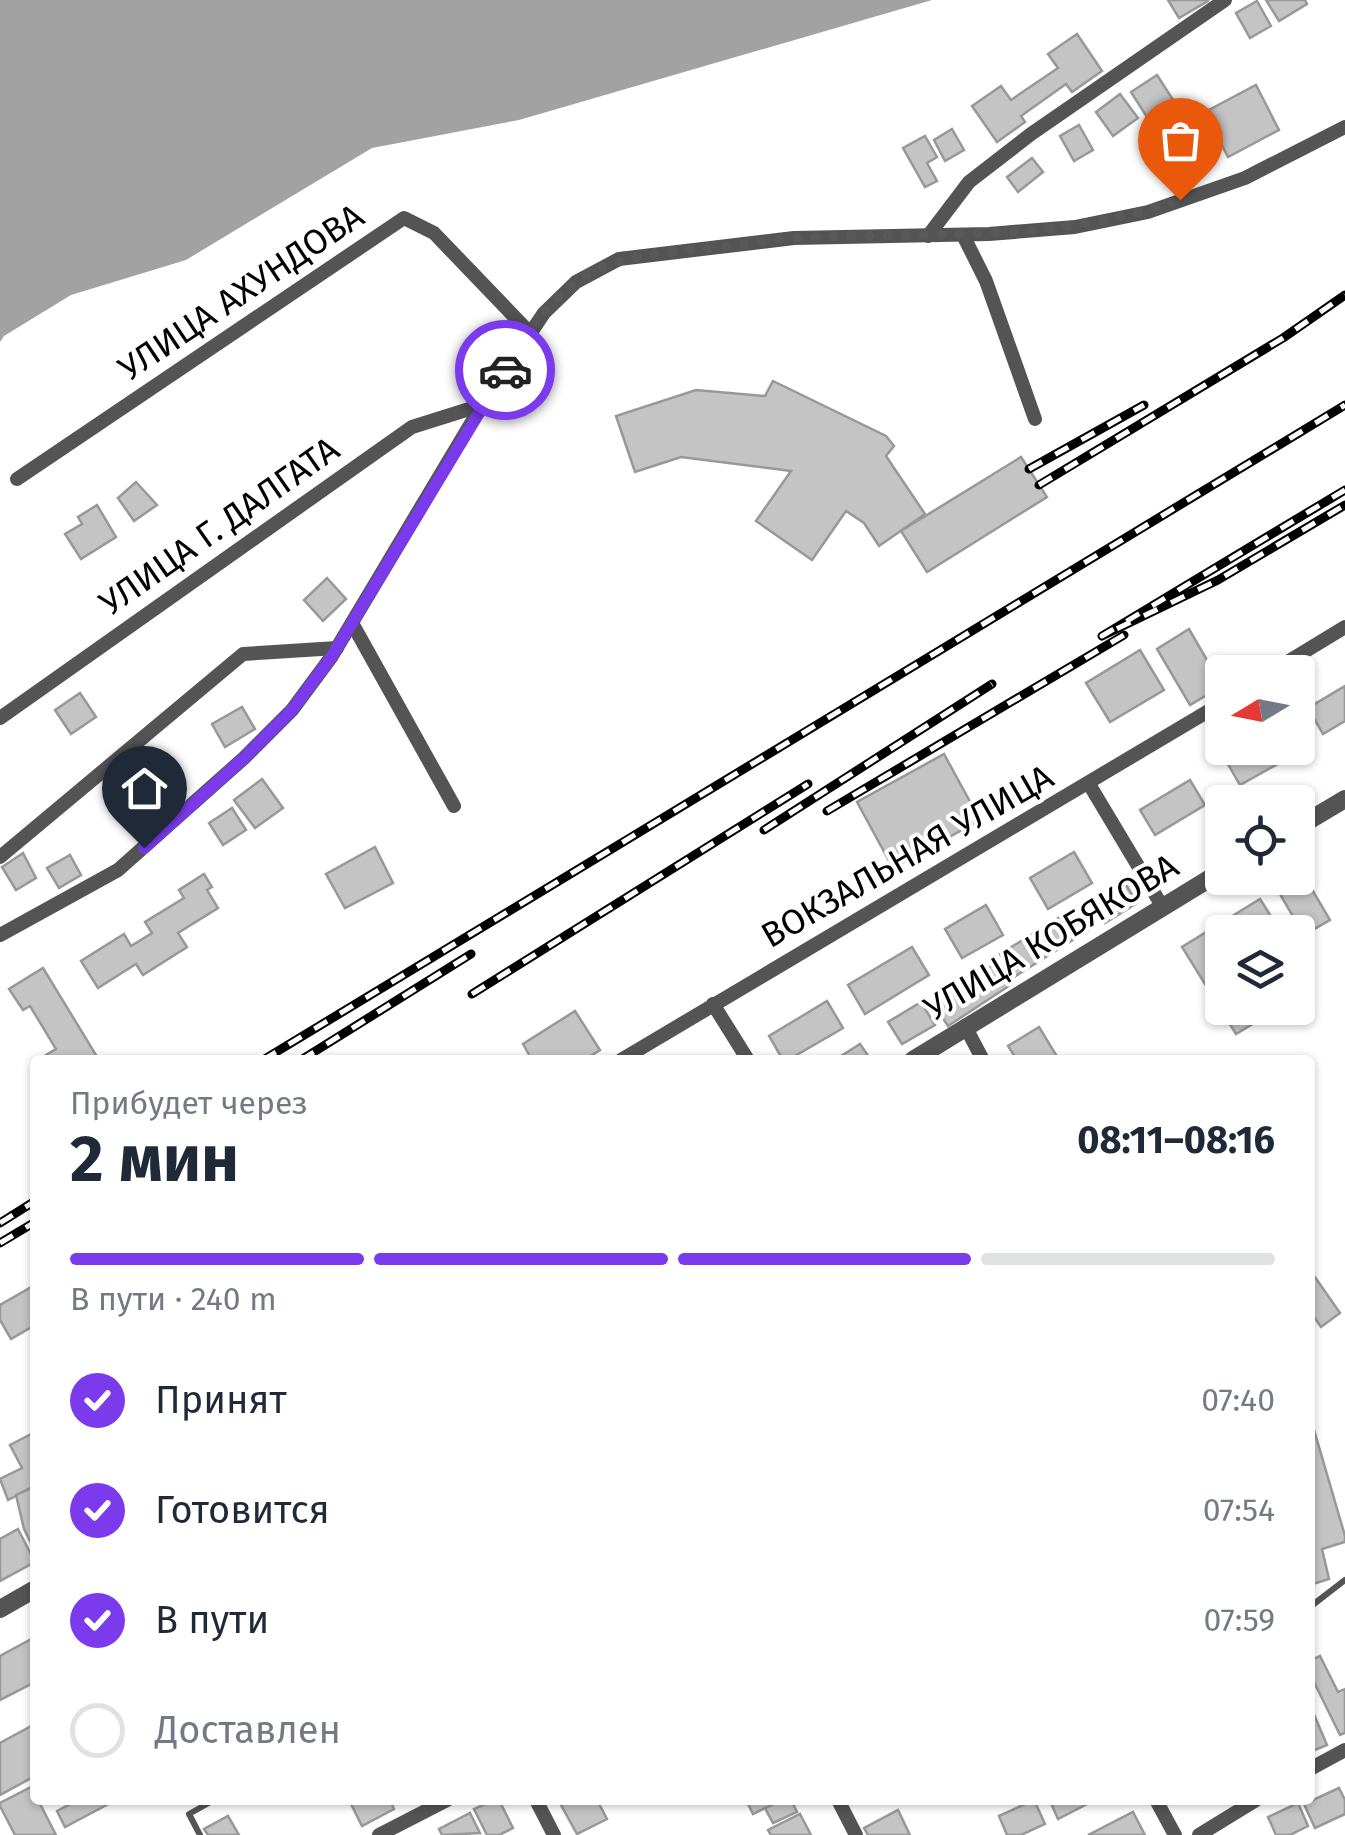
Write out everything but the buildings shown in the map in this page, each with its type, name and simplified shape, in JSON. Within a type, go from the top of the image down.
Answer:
[{"type":"street","points":[[928,236],[969,182],[1226,0]]},
{"type":"street","points":[[0,935],[118,870],[292,710],[337,648],[482,405],[544,313],[576,282],[619,259],[794,238],[963,235],[1075,227],[1148,212],[1245,178],[1345,127]]},
{"type":"street","name":"УЛИЦА АХУНДОВА","points":[[17,479],[404,218],[434,233],[530,334]]},
{"type":"street","points":[[963,235],[986,281],[1035,418]]},
{"type":"street","name":"УЛИЦА Г. ДАЛГАТА","points":[[0,718],[412,427],[482,405]]},
{"type":"street","points":[[352,622],[454,806]]},
{"type":"street","points":[[1300,655],[1345,627]]},
{"type":"street","points":[[0,857],[243,654],[337,648]]},
{"type":"street","name":"ВОКЗАЛЬНАЯ УЛИЦА","points":[[630,1055],[1205,713]]},
{"type":"street","points":[[1089,784],[1162,906]]},
{"type":"street","points":[[1315,817],[1345,800]]},
{"type":"street","name":"УЛИЦА КОБЯКОВА","points":[[921,1055],[1205,881]]},
{"type":"street","points":[[714,1004],[745,1055]]},
{"type":"street","points":[[965,1026],[980,1055]]},
{"type":"street","points":[[0,1610],[30,1592]]},
{"type":"street","points":[[1315,1765],[1345,1750]]},
{"type":"street","points":[[379,1835],[437,1805]]},
{"type":"street","points":[[539,1805],[554,1835]]},
{"type":"street","points":[[841,1805],[856,1835]]},
{"type":"street","points":[[1159,1805],[1175,1835]]},
{"type":"street","points":[[1199,1835],[1248,1805]]},
{"type":"lane","points":[[1315,1603],[1345,1580]]},
{"type":"lane","points":[[200,1835],[189,1814],[205,1805]]},
{"type":"shaded area","points":[[0,0],[932,0],[519,120],[372,148],[186,260],[71,295],[0,342]]},
{"type":"railway","points":[[1039,485],[1283,338],[1345,295]]},
{"type":"railway","points":[[1029,469],[1144,405]]},
{"type":"railway","points":[[271,1055],[1345,405]]},
{"type":"railway","points":[[1345,490],[1102,636],[1218,580],[1345,505]]},
{"type":"railway","points":[[827,811],[1124,635]]},
{"type":"railway","points":[[764,830],[992,684]]},
{"type":"railway","points":[[472,994],[808,784]]},
{"type":"railway","points":[[309,1055],[471,954]]},
{"type":"railway","points":[[0,1223],[30,1204]]},
{"type":"railway","points":[[0,1243],[30,1225]]},
{"type":"way so far","points":[[505,370],[544,313],[576,282],[619,259],[794,238],[988,234],[1075,227],[1148,212],[1180,200]]},
{"type":"route","points":[[144,848],[292,710],[332,656],[505,370]]}]
